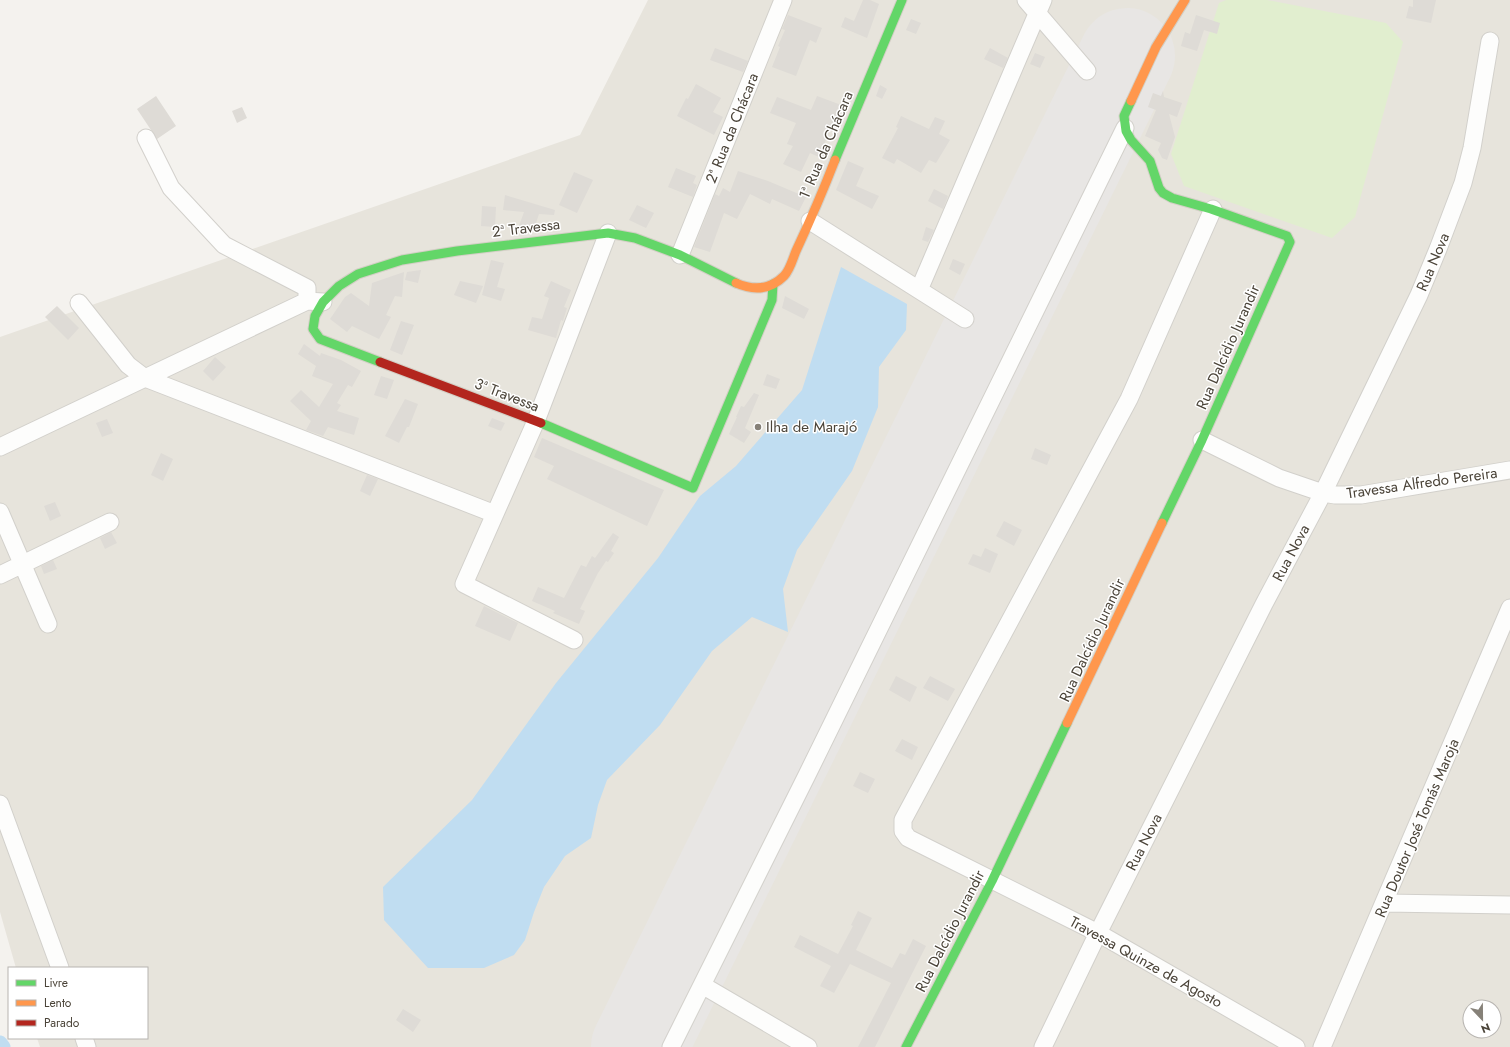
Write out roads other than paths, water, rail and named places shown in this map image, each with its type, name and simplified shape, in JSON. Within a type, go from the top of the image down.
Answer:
[{"type":"street","name":"2ª Rua da Chácara","points":[[680,255],[783,0]]},
{"type":"street","name":"1ª Rua da Chácara","points":[[762,289],[773,284],[784,275],[810,221],[902,0]]},
{"type":"street","points":[[1026,0],[1040,7],[1088,71]]},
{"type":"street","points":[[1185,0],[1156,47],[1124,116],[1125,128],[1130,138],[1150,162],[1160,191],[1166,195],[1212,209]]},
{"type":"street","points":[[919,290],[1040,7]]},
{"type":"street","name":"Rua Nova","points":[[1042,1047],[1264,604],[1323,493],[1419,295],[1449,222],[1463,183],[1472,148],[1490,41]]},
{"type":"street","points":[[671,1047],[807,775],[1125,128]]},
{"type":"street","points":[[0,447],[145,378],[315,302],[308,288],[224,245],[171,188],[146,138]]},
{"type":"street","name":"Rua Dalcídio Jurandir","points":[[906,1047],[992,881],[1202,440],[1289,245],[1289,239],[1287,236],[1212,209]]},
{"type":"street","name":"Travessa Quinze de Agosto","points":[[1212,209],[1129,399],[903,820],[903,831],[908,838],[1098,933],[1296,1047]]},
{"type":"street","points":[[810,221],[965,320]]},
{"type":"street","name":"2ª Travessa","points":[[313,328],[315,302],[358,274],[402,260],[457,251],[608,233],[635,238],[680,255],[745,287],[762,289]]},
{"type":"street","points":[[574,640],[464,584],[536,421],[608,233]]},
{"type":"street","name":"3ª Travessa","points":[[313,328],[320,339],[536,421],[693,488],[772,300],[773,284]]},
{"type":"street","points":[[79,303],[128,365],[145,378],[495,514]]},
{"type":"street","name":"Travessa Alfredo Pereira","points":[[1202,440],[1279,478],[1323,493],[1335,495],[1361,495],[1510,470]]},
{"type":"street","points":[[0,512],[48,624]]},
{"type":"street","points":[[0,575],[110,522]]},
{"type":"street","name":"Rua Doutor José Tomás Maroja","points":[[1322,1047],[1385,903],[1510,608]]},
{"type":"street","points":[[0,804],[60,967]]},
{"type":"street","points":[[1385,903],[1510,905]]},
{"type":"street","points":[[702,985],[808,1047]]},
{"type":"water","points":[[841,267],[907,304],[906,330],[879,367],[878,407],[852,471],[797,550],[783,589],[788,632],[752,617],[712,651],[660,725],[607,780],[598,805],[591,838],[565,856],[544,887],[525,940],[514,955],[484,968],[428,968],[384,920],[383,887],[472,800],[556,683],[658,558],[700,496],[736,466],[802,390]]},
{"type":"waterway","points":[[0,1043],[3,1047]]},
{"type":"place","name":"Ilha de Marajó","points":[[758,427]]}]
